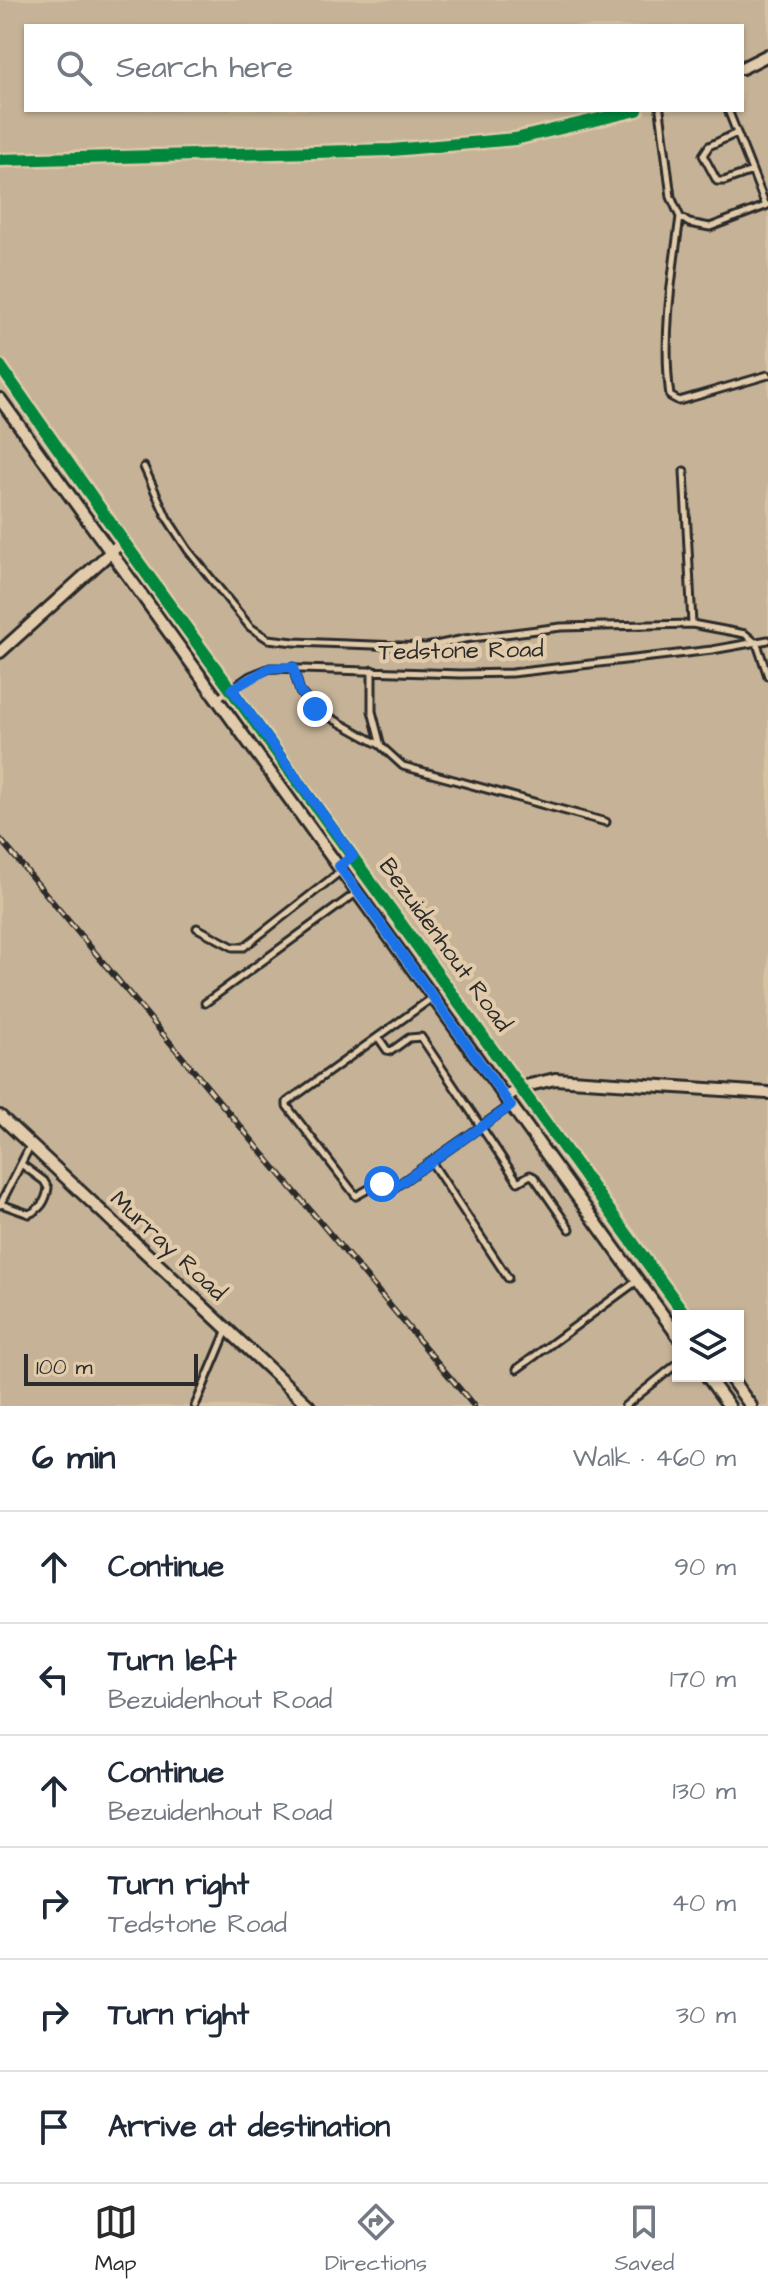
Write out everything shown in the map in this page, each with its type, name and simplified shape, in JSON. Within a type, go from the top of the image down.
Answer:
[{"type":"street","points":[[744,67],[768,55]]},
{"type":"street","points":[[0,160],[454,146],[515,139],[629,112]]},
{"type":"street","name":"Bezuidenhout Road","points":[[0,366],[123,541],[682,1310]]},
{"type":"street","points":[[0,397],[13,384]]},
{"type":"street","name":"Bezuidenhout Road","points":[[0,397],[672,1328]]},
{"type":"street","points":[[0,652],[123,541]]},
{"type":"street","points":[[188,658],[202,648]]},
{"type":"street","points":[[340,868],[353,856]]},
{"type":"street","points":[[431,994],[443,980]]},
{"type":"street","points":[[508,1102],[521,1087],[555,1079],[768,1093]]},
{"type":"street","name":"Murray Road","points":[[0,1116],[309,1406]]},
{"type":"street","points":[[636,1278],[649,1265]]},
{"type":"street","points":[[711,1382],[729,1406]]},
{"type":"street","points":[[733,1382],[751,1406]]},
{"type":"lane","points":[[660,112],[671,197],[680,217],[689,223],[710,227],[767,205],[729,112]]},
{"type":"lane","points":[[737,133],[709,146],[703,155],[717,181],[752,171]]},
{"type":"lane","points":[[680,217],[666,366],[670,396],[679,401],[768,375]]},
{"type":"lane","points":[[144,467],[167,518],[188,550],[250,627],[268,639],[426,647],[561,627],[692,624],[745,634],[757,644],[768,676]]},
{"type":"lane","points":[[684,471],[692,624]]},
{"type":"lane","name":"Tedstone Road","points":[[217,698],[270,668],[512,673],[712,650],[768,640]]},
{"type":"lane","points":[[293,667],[300,692],[315,709],[381,746],[403,766],[606,822]]},
{"type":"lane","points":[[372,670],[372,711],[381,746]]},
{"type":"lane","points":[[197,928],[233,947],[244,947],[340,868]]},
{"type":"lane","points":[[205,1003],[357,892]]},
{"type":"lane","points":[[431,994],[378,1037],[287,1102],[287,1106],[356,1196],[379,1183],[388,1192],[482,1126],[508,1102]]},
{"type":"lane","points":[[378,1037],[391,1051],[409,1038],[421,1037],[518,1182],[530,1175],[534,1177],[570,1229]]},
{"type":"lane","points":[[21,1164],[44,1181],[48,1188],[39,1210],[29,1214],[0,1205],[30,1145]]},
{"type":"lane","points":[[432,1163],[508,1278]]},
{"type":"lane","points":[[517,1369],[636,1278]]},
{"type":"lane","points":[[195,1406],[227,1329]]},
{"type":"lane","points":[[625,1406],[672,1368]]},
{"type":"shaded area","points":[[0,0],[768,0],[768,1406],[0,1406]]},
{"type":"railway","points":[[0,839],[474,1406]]},
{"type":"cycle path","points":[[0,160],[392,150],[515,139],[629,112]]},
{"type":"cycle path","points":[[0,366],[123,541],[682,1310]]},
{"type":"route","points":[[315,709],[300,692],[293,667],[270,668],[250,676],[232,689],[353,856],[339,866],[511,1106],[388,1192],[382,1184]]}]
